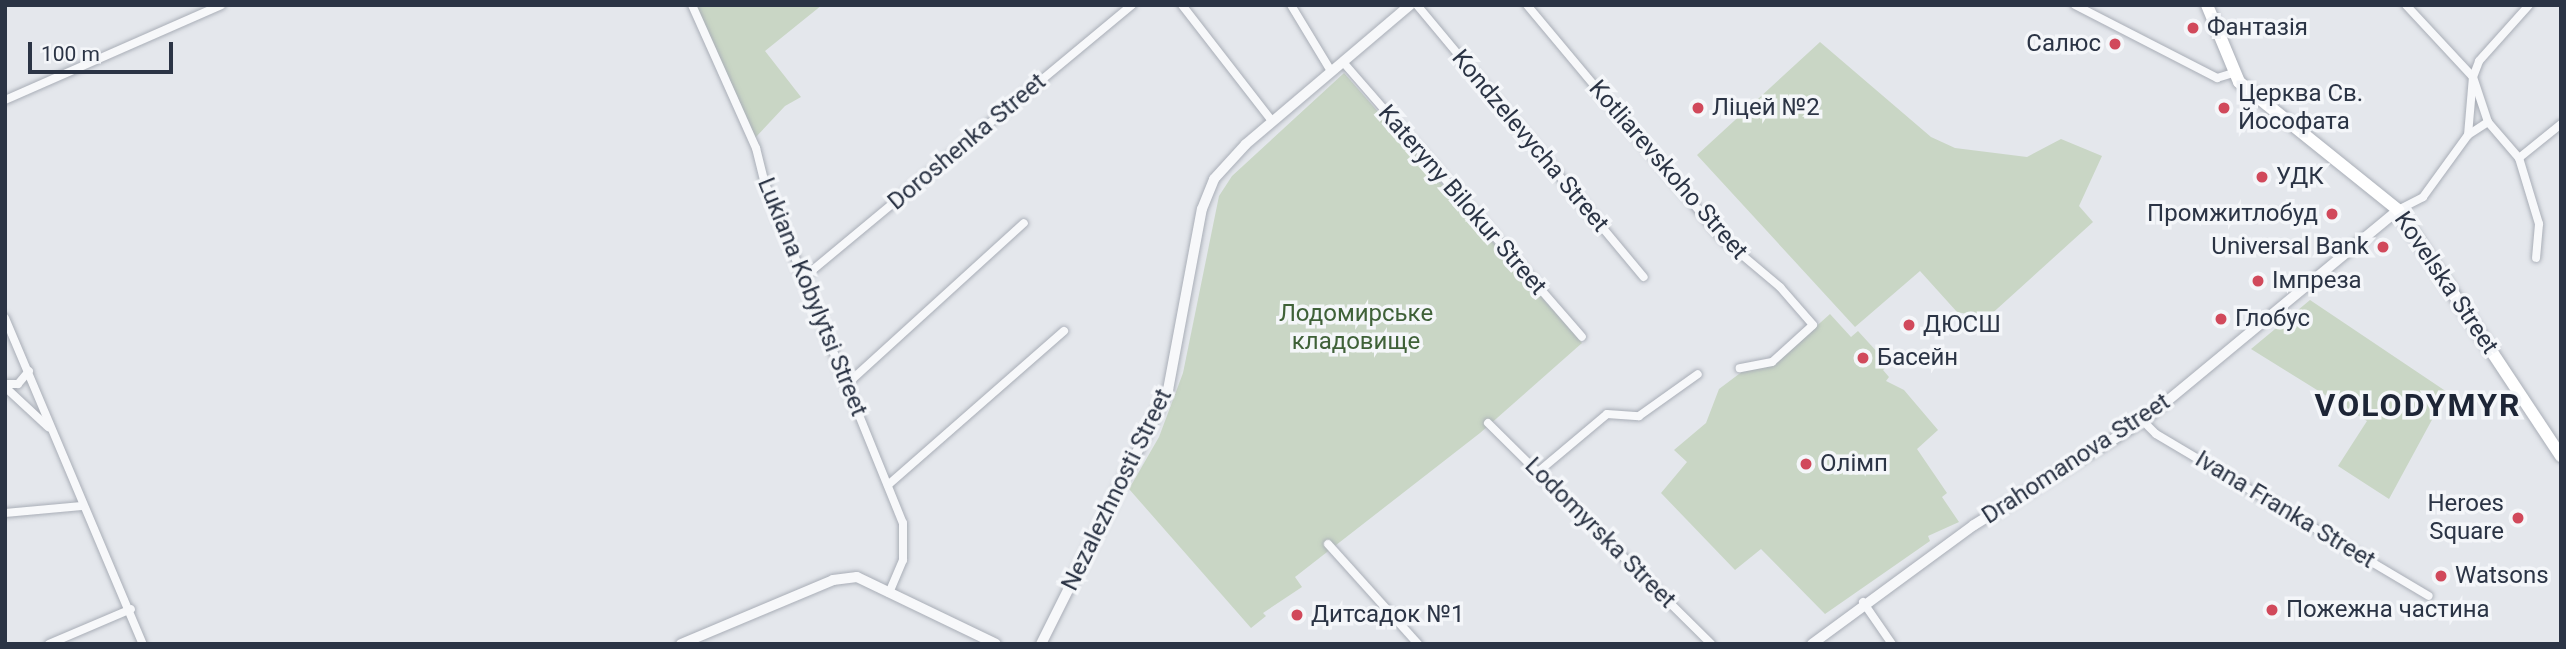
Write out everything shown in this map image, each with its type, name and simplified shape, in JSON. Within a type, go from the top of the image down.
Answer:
[{"type":"main road","name":"Kovelska Street","points":[[2207,5],[2233,73],[2251,95],[2374,187],[2398,210],[2561,456]]},
{"type":"street","points":[[5,100],[222,5]]},
{"type":"street","name":"Lukiana Kobylytsi Street","points":[[692,5],[756,148],[764,181],[888,485],[905,544],[904,560],[889,593]]},
{"type":"street","name":"Doroshenka Street","points":[[803,278],[1132,5]]},
{"type":"street","points":[[1182,5],[1272,121]]},
{"type":"street","points":[[1291,5],[1331,71]]},
{"type":"street","name":"Nezalezhnosti Street","points":[[1041,644],[1168,390],[1202,209],[1214,179],[1272,121],[1410,5]]},
{"type":"street","name":"Kondzelevycha Street","points":[[1417,5],[1644,277]]},
{"type":"street","name":"Kotliarevskoho Street","points":[[1527,5],[1723,239],[1780,287],[1813,325],[1772,362],[1740,368]]},
{"type":"street","points":[[2075,5],[2217,78],[2233,73]]},
{"type":"street","points":[[2406,5],[2473,77],[2488,122],[2519,158],[2539,223],[2536,258]]},
{"type":"street","points":[[2468,135],[2473,77],[2479,61],[2529,5]]},
{"type":"street","name":"Kateryny Bilokur Street","points":[[1343,62],[1582,337]]},
{"type":"street","points":[[2398,210],[2423,197],[2468,135],[2488,122]]},
{"type":"street","points":[[2519,158],[2561,124]]},
{"type":"street","name":"Drahomanova Street","points":[[1812,644],[1863,602],[1974,525],[2143,421],[2398,210]]},
{"type":"street","points":[[847,384],[1024,223]]},
{"type":"street","points":[[5,317],[82,506],[131,609],[143,644]]},
{"type":"street","points":[[888,485],[1064,331]]},
{"type":"street","points":[[5,386],[18,384],[29,371]]},
{"type":"street","points":[[1538,472],[1607,414],[1639,416],[1699,374]]},
{"type":"street","points":[[5,386],[51,429]]},
{"type":"street","name":"Ivana Franka Street","points":[[2143,421],[2156,435],[2429,596]]},
{"type":"street","name":"Lodomyrska Street","points":[[1488,423],[1711,644]]},
{"type":"street","points":[[5,513],[82,506]]},
{"type":"street","points":[[1328,544],[1418,644]]},
{"type":"street","points":[[681,644],[833,580],[857,577],[996,644]]},
{"type":"street","points":[[1863,602],[1892,644]]},
{"type":"street","points":[[49,644],[131,609]]},
{"type":"green space","points":[[694,5],[822,5],[765,51],[801,97],[785,106],[755,138]]},
{"type":"green space","points":[[1820,42],[1931,137],[1955,148],[2027,157],[2061,139],[2102,156],[2079,206],[2093,222],[1987,318],[1957,312],[1920,271],[1855,327],[1697,155]]},
{"type":"green space","name":"Лодомирське кладовище","points":[[1344,73],[1582,343],[1480,433],[1295,577],[1302,587],[1263,613],[1266,616],[1251,628],[1129,489],[1159,437],[1183,373],[1219,196],[1232,176]]},
{"type":"green space","points":[[2310,300],[2447,392],[2389,499],[2338,466],[2367,421],[2251,349]]},
{"type":"green space","name":"Олімп","points":[[1830,314],[1851,337],[1858,331],[1889,365],[1883,370],[1889,377],[1886,381],[1904,390],[1938,430],[1917,449],[1947,493],[1942,497],[1959,522],[1928,536],[1930,541],[1825,614],[1761,549],[1735,570],[1661,493],[1687,462],[1674,450],[1706,423],[1719,389],[1743,371],[1773,365]]},
{"type":"place","name":"Фантазія","points":[[2193,28]]},
{"type":"place","name":"Салюс","points":[[2115,44]]},
{"type":"place","name":"Ліцей №2","points":[[1698,108]]},
{"type":"place","name":"Церква Св. Йософата","points":[[2224,108]]},
{"type":"place","name":"УДК","points":[[2262,177]]},
{"type":"place","name":"Промжитлобуд","points":[[2332,214]]},
{"type":"place","name":"Universal Bank","points":[[2383,247]]},
{"type":"place","name":"Імпреза","points":[[2258,281]]},
{"type":"place","name":"Глобус","points":[[2221,319]]},
{"type":"place","name":"ДЮСШ","points":[[1909,325]]},
{"type":"place","name":"Басейн","points":[[1863,358]]},
{"type":"place","name":"Олімп","points":[[1806,464]]},
{"type":"place","name":"Heroes Square","points":[[2518,518]]},
{"type":"place","name":"Watsons","points":[[2441,576]]},
{"type":"place","name":"Пожежна частина","points":[[2272,610]]},
{"type":"place","name":"Дитсадок №1","points":[[1297,615]]},
{"type":"district","name":"VOLODYMYR","points":[[2418,405]]}]
